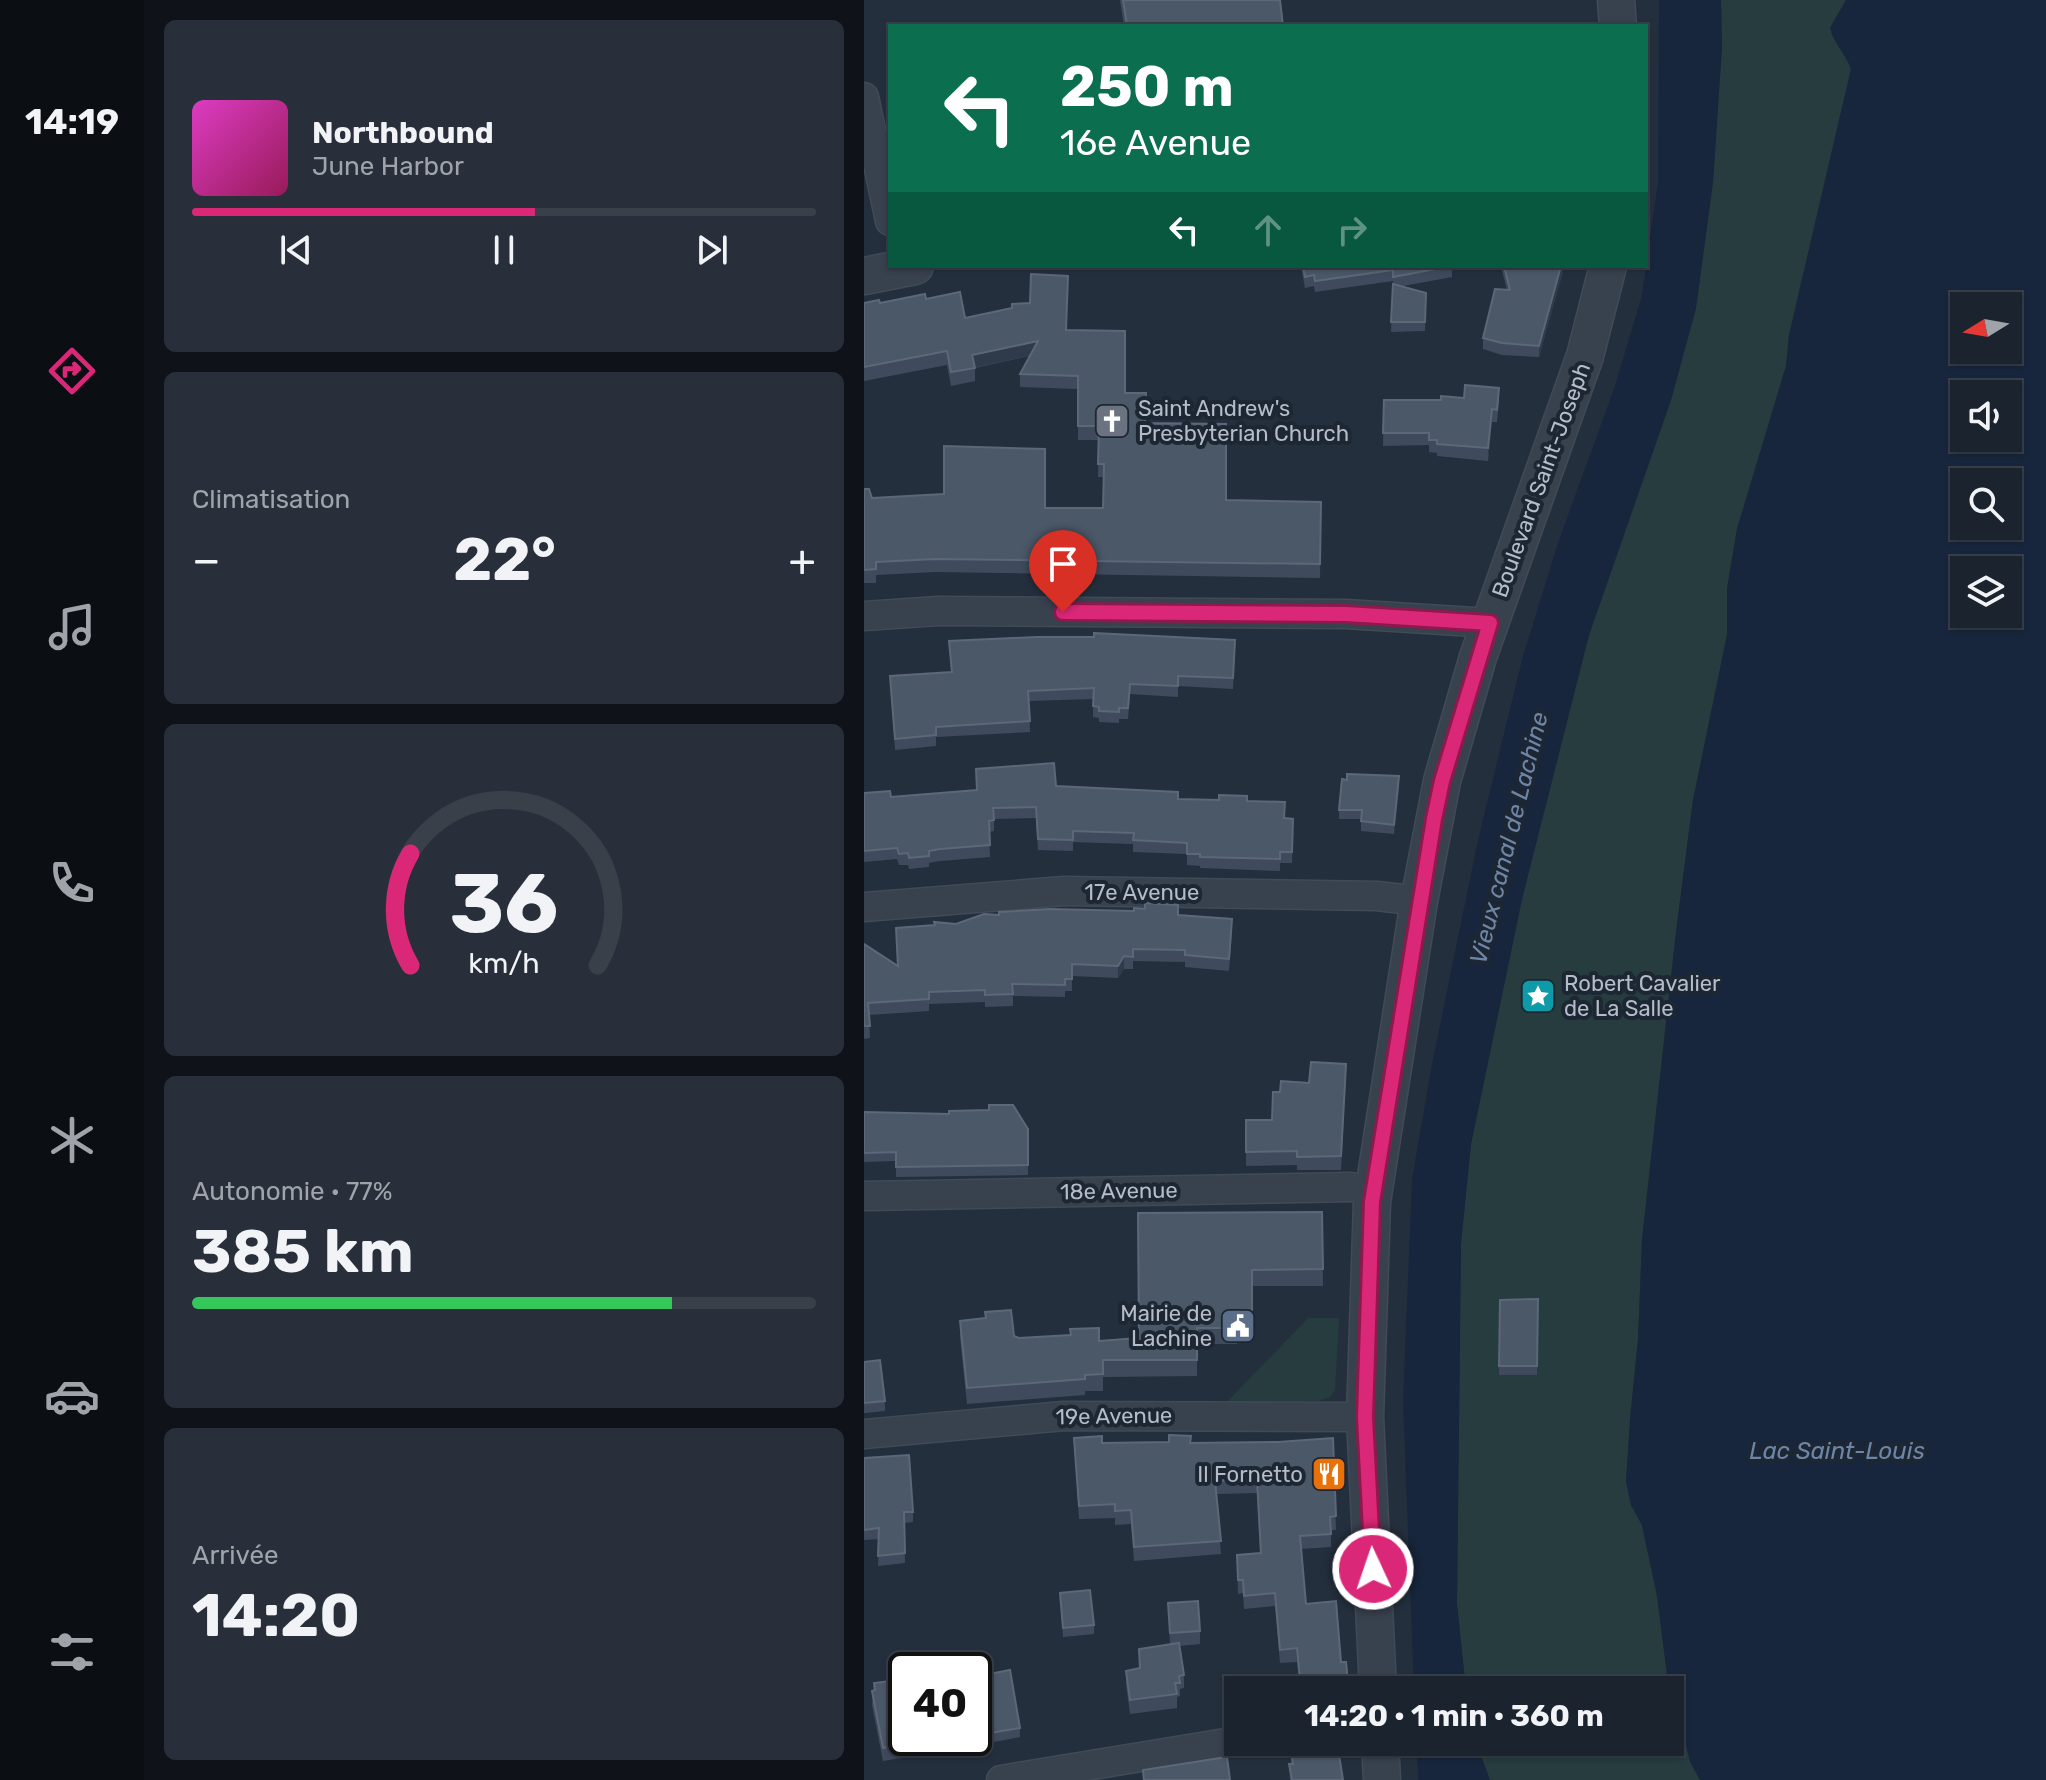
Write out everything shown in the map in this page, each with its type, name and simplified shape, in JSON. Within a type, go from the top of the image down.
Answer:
[{"type":"street","points":[[1616,0],[1618,24]]},
{"type":"street","points":[[864,97],[888,211]]},
{"type":"street","points":[[864,276],[900,268]]},
{"type":"street","name":"Boulevard Saint-Joseph","points":[[1377,1676],[1365,1417],[1374,1190],[1419,901],[1442,781],[1490,623],[1585,356],[1607,268]]},
{"type":"street","points":[[864,616],[938,611],[1331,614],[1490,623]]},
{"type":"street","name":"17e Avenue","points":[[864,907],[1089,891],[1377,896],[1419,901]]},
{"type":"street","name":"18e Avenue","points":[[864,1196],[1351,1187],[1374,1190]]},
{"type":"street","name":"19e Avenue","points":[[864,1434],[1064,1416],[1365,1417]]},
{"type":"street","points":[[1001,1780],[1224,1743]]},
{"type":"street","points":[[1381,1756],[1382,1780]]},
{"type":"green space","points":[[1721,0],[1846,0],[1830,28],[1851,69],[1789,335],[1786,366],[1737,529],[1727,589],[1727,635],[1693,800],[1642,1240],[1638,1339],[1626,1481],[1631,1505],[1642,1525],[1657,1596],[1667,1676],[1465,1676],[1457,1604],[1461,1243],[1471,1144],[1522,899],[1589,635],[1671,400],[1696,308],[1713,182],[1722,47]]},
{"type":"green space","points":[[1308,1318],[1339,1318],[1335,1390],[1330,1397],[1318,1401],[1226,1403]]},
{"type":"green space","points":[[1684,1735],[1700,1780],[1490,1780],[1481,1756],[1684,1756]]},
{"type":"water","name":"Vieux canal de Lachine","points":[[1659,0],[1721,0],[1722,47],[1713,182],[1696,308],[1671,400],[1589,635],[1522,899],[1471,1144],[1461,1243],[1457,1604],[1465,1676],[1413,1676],[1403,1402],[1412,1179],[1478,840],[1523,656],[1559,540],[1614,389],[1642,295],[1658,182]]},
{"type":"water","name":"Lac Saint-Louis","points":[[1846,0],[2046,0],[2046,1780],[1700,1780],[1690,1762],[1684,1736],[1684,1676],[1667,1676],[1657,1596],[1642,1525],[1631,1505],[1626,1481],[1638,1339],[1642,1240],[1693,800],[1727,635],[1727,589],[1737,529],[1786,366],[1789,335],[1851,69],[1830,28]]},
{"type":"water","points":[[1417,1756],[1481,1756],[1490,1780],[1418,1780]]},
{"type":"building","points":[[1123,0],[1280,0],[1283,24],[1127,24]]},
{"type":"building","points":[[1303,268],[1440,268],[1393,277],[1393,270],[1315,281],[1314,275],[1305,277]]},
{"type":"building","points":[[1504,268],[1560,268],[1539,346],[1483,338],[1495,289],[1510,290]]},
{"type":"building","points":[[1031,274],[1068,276],[1066,330],[1125,331],[1125,393],[1146,393],[1145,423],[1226,424],[1226,500],[1321,502],[1320,564],[935,559],[876,562],[876,569],[864,570],[864,489],[869,489],[872,498],[944,494],[944,446],[1045,449],[1045,508],[1103,508],[1104,464],[1098,464],[1099,426],[1078,426],[1078,376],[1020,374],[1038,341],[972,355],[975,368],[951,372],[947,351],[864,367],[864,303],[925,294],[926,299],[960,292],[965,318],[1012,308],[1012,304],[1030,303]]},
{"type":"building","points":[[1393,284],[1426,293],[1425,322],[1391,322]]},
{"type":"building","points":[[1465,385],[1499,388],[1497,410],[1492,409],[1488,448],[1437,444],[1437,440],[1429,440],[1429,433],[1383,433],[1384,400],[1441,400],[1441,396],[1464,398]]},
{"type":"building","points":[[1094,633],[1235,640],[1233,678],[1178,676],[1178,686],[1130,684],[1128,708],[1119,708],[1119,712],[1099,711],[1099,707],[1093,706],[1094,688],[1028,691],[1030,721],[936,727],[936,735],[895,739],[890,676],[952,672],[949,641],[1094,637]]},
{"type":"building","points":[[1054,763],[1056,786],[1178,792],[1178,799],[1219,800],[1219,795],[1247,796],[1247,801],[1285,802],[1284,818],[1293,819],[1292,852],[1280,852],[1280,859],[1200,857],[1200,854],[1187,854],[1187,843],[1133,840],[1134,833],[1073,831],[1073,840],[1038,839],[1036,807],[993,808],[994,820],[989,821],[990,845],[940,849],[929,851],[929,856],[909,858],[908,853],[899,854],[897,848],[864,851],[864,793],[890,791],[891,797],[977,790],[976,769]]},
{"type":"building","points":[[1347,774],[1399,776],[1394,825],[1361,821],[1362,810],[1339,810],[1342,779],[1347,780]]},
{"type":"building","points":[[1145,903],[1178,905],[1178,915],[1232,919],[1229,959],[1185,955],[1185,950],[1133,949],[1133,957],[1124,956],[1118,966],[1072,964],[1072,979],[1065,979],[1065,985],[1012,984],[1013,994],[985,995],[985,990],[929,992],[929,999],[868,1003],[870,1026],[864,1026],[864,944],[898,966],[896,928],[935,925],[934,922],[956,924],[984,914],[999,915],[999,912],[1050,909],[1134,911],[1134,908],[1145,909]]},
{"type":"building","points":[[1311,1062],[1346,1064],[1341,1156],[1297,1157],[1297,1151],[1246,1152],[1246,1120],[1272,1120],[1273,1092],[1280,1092],[1281,1081],[1309,1083]]},
{"type":"building","points":[[989,1105],[1013,1105],[1028,1129],[1028,1165],[896,1167],[896,1152],[864,1153],[864,1112],[949,1114],[949,1111],[989,1110]]},
{"type":"building","points":[[1322,1212],[1323,1269],[1252,1270],[1252,1310],[1237,1328],[1197,1328],[1197,1360],[1103,1360],[1103,1374],[1085,1375],[1085,1379],[967,1388],[960,1321],[986,1318],[985,1312],[1011,1310],[1014,1336],[1019,1338],[1071,1335],[1070,1329],[1099,1328],[1099,1341],[1139,1338],[1138,1213]]},
{"type":"building","points":[[1538,1299],[1537,1366],[1499,1366],[1500,1300]]},
{"type":"building","points":[[880,1360],[885,1401],[864,1403],[864,1362]]},
{"type":"building","points":[[1169,1435],[1191,1436],[1190,1443],[1333,1438],[1336,1516],[1330,1517],[1331,1534],[1300,1536],[1306,1604],[1336,1601],[1341,1662],[1346,1662],[1347,1676],[1300,1676],[1297,1648],[1280,1650],[1275,1593],[1244,1596],[1243,1580],[1238,1580],[1237,1555],[1261,1553],[1257,1480],[1215,1481],[1221,1541],[1134,1547],[1131,1510],[1115,1511],[1115,1504],[1079,1506],[1074,1438],[1102,1436],[1102,1443],[1169,1442]]},
{"type":"building","points":[[909,1455],[913,1512],[904,1512],[905,1553],[878,1556],[879,1528],[864,1530],[864,1458]]},
{"type":"building","points":[[1090,1590],[1094,1625],[1063,1628],[1060,1593]]},
{"type":"building","points":[[1198,1601],[1200,1631],[1170,1633],[1168,1603]]},
{"type":"building","points":[[1179,1643],[1184,1675],[1179,1676],[1180,1683],[1175,1683],[1177,1694],[1130,1700],[1126,1671],[1140,1668],[1139,1649]]},
{"type":"building","points":[[1010,1670],[1020,1728],[992,1733],[992,1673]]},
{"type":"building","points":[[888,1681],[888,1747],[883,1748],[872,1691],[875,1690],[874,1683]]},
{"type":"building","points":[[1292,1756],[1339,1756],[1343,1780],[1292,1780],[1289,1764],[1293,1764]]},
{"type":"building","points":[[1227,1757],[1230,1780],[1144,1780],[1143,1770]]},
{"type":"place","name":"Saint Andrew's Presbyterian Church","points":[[1112,421]]},
{"type":"place","name":"Robert Cavalier de La Salle","points":[[1538,996]]},
{"type":"place","name":"Mairie de Lachine","points":[[1238,1326]]},
{"type":"place","name":"Il Fornetto","points":[[1329,1474]]},
{"type":"route","points":[[1063,612],[1346,614],[1490,623],[1442,781],[1434,819],[1372,1202],[1365,1417],[1373,1569]]}]
